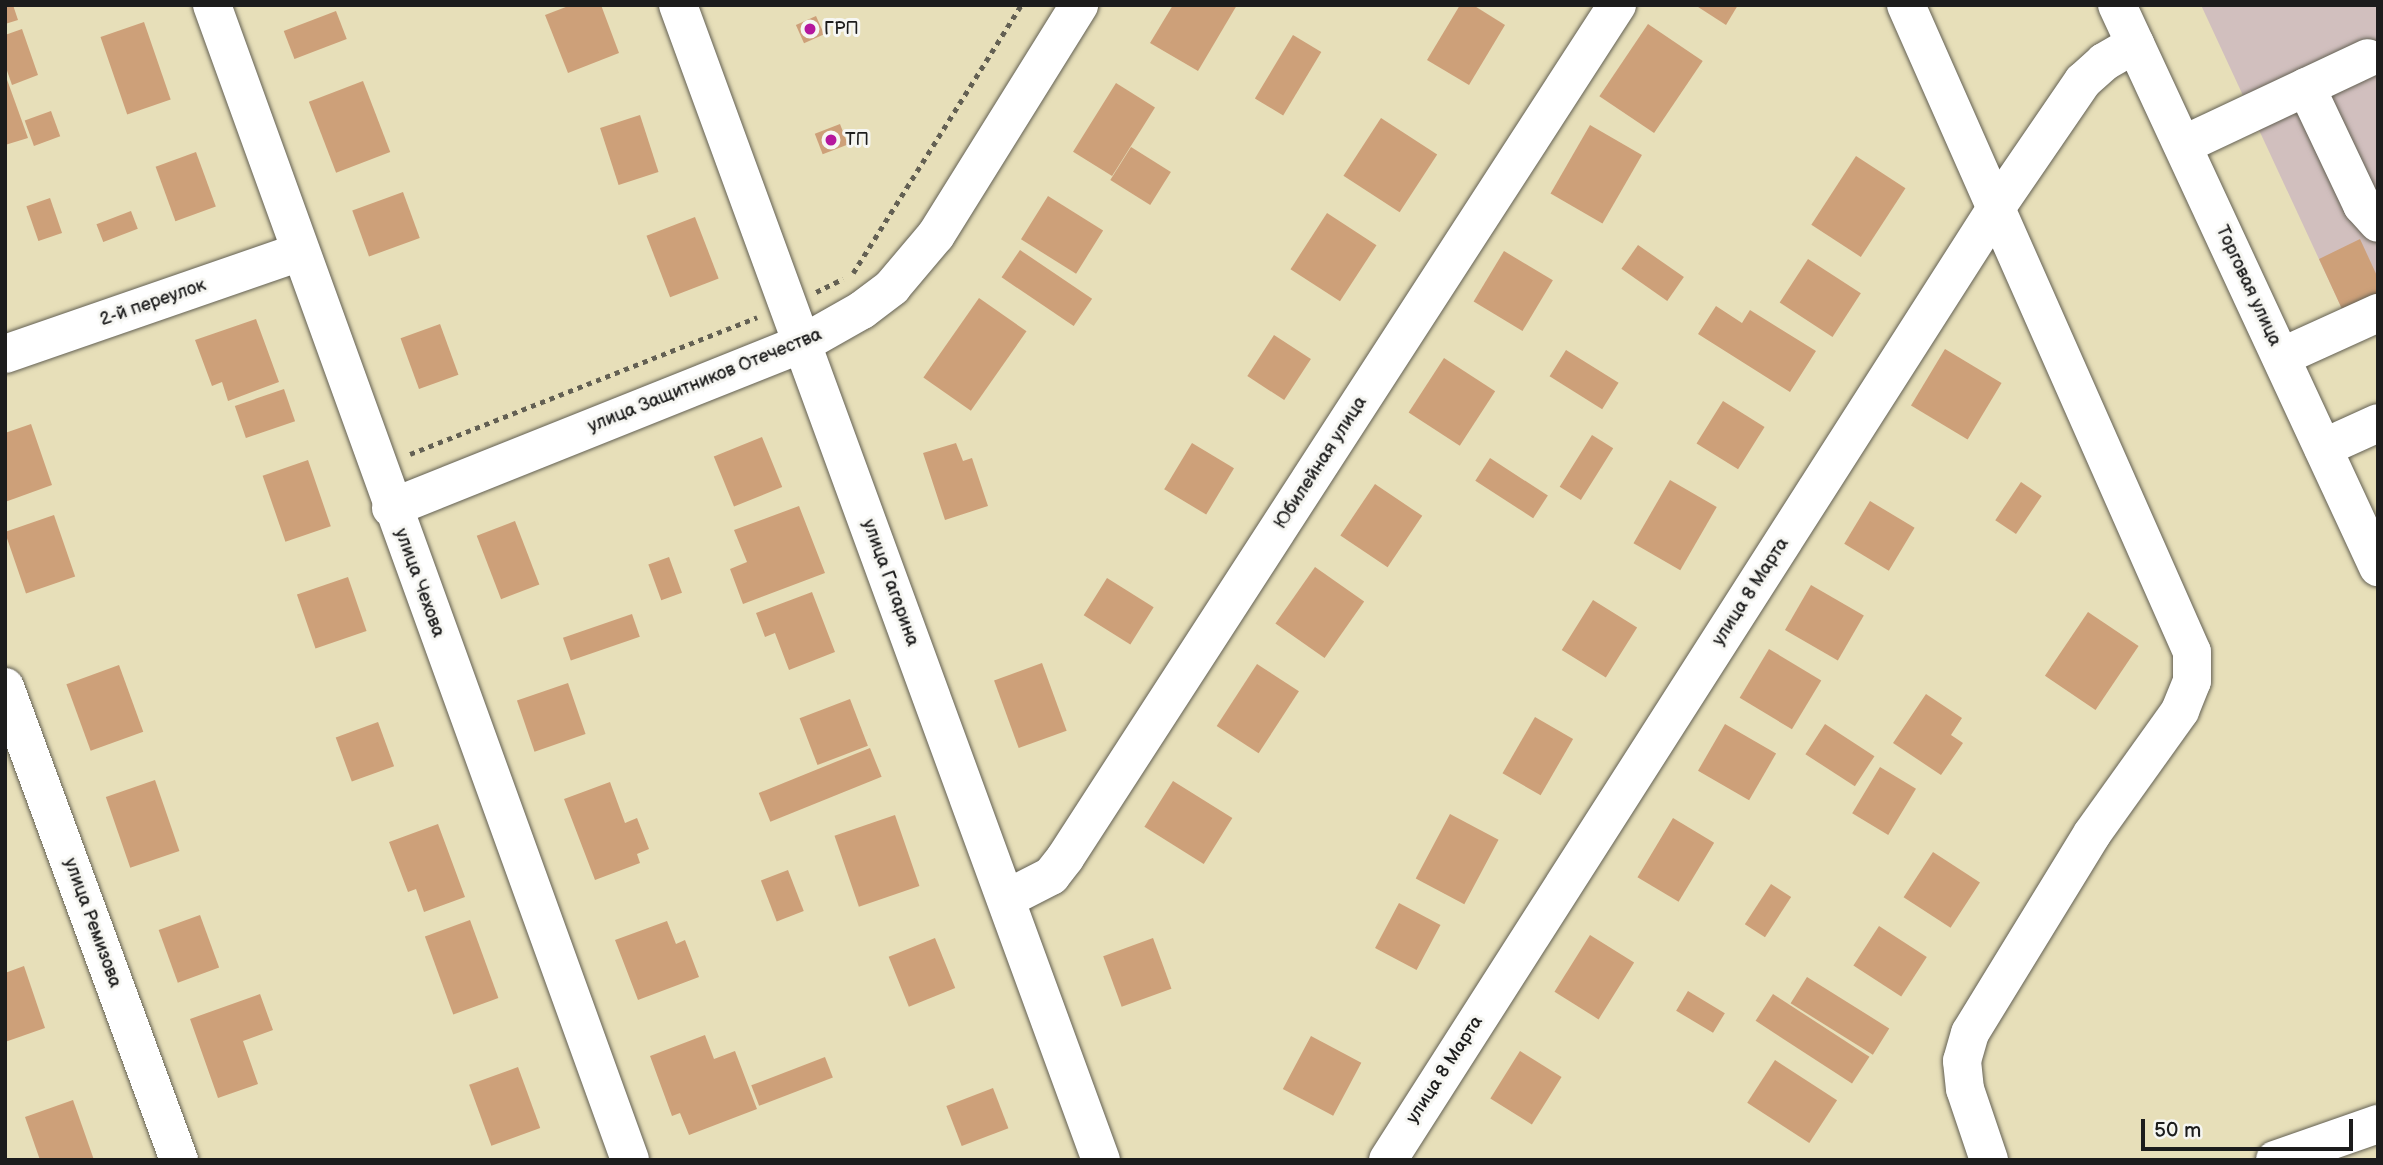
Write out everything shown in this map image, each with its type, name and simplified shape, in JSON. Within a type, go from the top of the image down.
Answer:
[{"type":"street","name":"улица Чехова","points":[[212,5],[391,508],[630,1160]]},
{"type":"street","name":"улица Гагарина","points":[[678,5],[1101,1160]]},
{"type":"street","name":"Юбилейная улица","points":[[1006,899],[1040,883],[1065,858],[1617,5]]},
{"type":"street","points":[[1906,5],[1998,205],[2192,652],[2192,681],[2180,711],[2092,834],[1970,1033],[1962,1061],[1965,1089],[1989,1160]]},
{"type":"street","name":"Торговая улица","points":[[2118,5],[2378,567]]},
{"type":"street","name":"улица Защитников Отечества","points":[[391,508],[802,344],[862,310],[918,260],[1078,6]]},
{"type":"street","name":"улица 8 Марта","points":[[1388,1160],[1998,205],[2083,81],[2104,62],[2135,44]]},
{"type":"street","points":[[2183,145],[2368,58]]},
{"type":"street","points":[[2306,87],[2362,205],[2378,223]]},
{"type":"street","name":"2-й переулок","points":[[5,354],[300,252]]},
{"type":"street","points":[[2281,357],[2378,313]]},
{"type":"street","points":[[2323,448],[2378,423]]},
{"type":"street","name":"улица Ремизова","points":[[5,687],[180,1160]]},
{"type":"street","points":[[2276,1160],[2378,1124]]},
{"type":"path","points":[[405,442],[410,454],[788,304],[851,276],[1021,5]]},
{"type":"shaded area","points":[[2201,5],[2378,5],[2378,297],[2344,313]]},
{"type":"building","points":[[5,5],[13,5],[18,20],[5,24]]},
{"type":"building","points":[[571,5],[601,5],[619,53],[568,73],[545,15]]},
{"type":"building","points":[[1173,5],[1237,5],[1198,71],[1150,43]]},
{"type":"building","points":[[1460,5],[1473,5],[1505,25],[1469,85],[1427,60]]},
{"type":"building","points":[[1695,5],[1738,5],[1726,25]]},
{"type":"building","points":[[336,11],[347,39],[294,59],[284,31]]},
{"type":"building","name":"ГРП","points":[[816,16],[824,34],[804,43],[796,25]]},
{"type":"building","points":[[144,22],[171,100],[127,115],[101,37]]},
{"type":"building","points":[[1648,24],[1703,61],[1654,133],[1599,96]]},
{"type":"building","points":[[22,29],[38,75],[12,85],[5,65],[5,35]]},
{"type":"building","points":[[1293,35],[1321,52],[1283,115],[1255,98]]},
{"type":"building","points":[[5,74],[28,138],[5,145]]},
{"type":"building","points":[[363,81],[390,152],[336,173],[309,102]]},
{"type":"building","points":[[1116,83],[1155,107],[1112,176],[1073,152]]},
{"type":"building","points":[[51,111],[60,136],[34,146],[25,121]]},
{"type":"building","points":[[640,115],[659,172],[619,185],[600,128]]},
{"type":"building","points":[[1381,118],[1437,154],[1400,212],[1343,176]]},
{"type":"building","name":"ТП","points":[[840,124],[848,145],[823,154],[815,134]]},
{"type":"building","points":[[1590,125],[1642,155],[1602,223],[1550,193]]},
{"type":"building","points":[[1131,147],[1171,172],[1150,205],[1110,180]]},
{"type":"building","points":[[196,152],[216,207],[175,221],[156,167]]},
{"type":"building","points":[[1856,156],[1905,188],[1861,257],[1811,225]]},
{"type":"building","points":[[403,192],[420,238],[369,257],[352,210]]},
{"type":"building","points":[[1048,196],[1103,230],[1076,274],[1021,239]]},
{"type":"building","points":[[50,198],[62,233],[38,241],[26,206]]},
{"type":"building","points":[[131,211],[138,229],[103,242],[96,224]]},
{"type":"building","points":[[1327,213],[1376,245],[1340,301],[1291,269]]},
{"type":"building","points":[[695,217],[719,279],[670,297],[646,236]]},
{"type":"building","points":[[2360,239],[2378,278],[2378,293],[2342,309],[2319,259]]},
{"type":"building","points":[[1638,245],[1684,277],[1667,301],[1621,269]]},
{"type":"building","points":[[1020,250],[1092,299],[1074,326],[1002,277]]},
{"type":"building","points":[[1504,251],[1553,280],[1522,331],[1474,302]]},
{"type":"building","points":[[1808,259],[1861,293],[1833,337],[1780,303]]},
{"type":"building","points":[[979,298],[1027,331],[971,411],[923,377]]},
{"type":"building","points":[[1716,306],[1742,323],[1750,310],[1816,351],[1790,392],[1698,334]]},
{"type":"building","points":[[256,319],[279,382],[228,401],[222,382],[212,386],[195,340]]},
{"type":"building","points":[[440,324],[458,375],[419,389],[401,338]]},
{"type":"building","points":[[1274,335],[1311,359],[1284,400],[1247,376]]},
{"type":"building","points":[[1945,349],[2002,383],[1968,440],[1911,406]]},
{"type":"building","points":[[1566,350],[1619,383],[1602,409],[1550,376]]},
{"type":"building","points":[[1444,358],[1495,391],[1460,446],[1409,413]]},
{"type":"building","points":[[284,389],[295,421],[246,438],[235,406]]},
{"type":"building","points":[[1723,401],[1765,427],[1738,469],[1697,443]]},
{"type":"building","points":[[31,424],[52,485],[5,502],[5,433]]},
{"type":"building","points":[[1592,435],[1613,448],[1581,500],[1560,487]]},
{"type":"building","points":[[762,437],[782,487],[734,507],[714,456]]},
{"type":"building","points":[[956,443],[963,461],[972,458],[988,506],[945,520],[923,453]]},
{"type":"building","points":[[1192,443],[1234,468],[1206,515],[1164,489]]},
{"type":"building","points":[[1490,458],[1548,496],[1533,518],[1475,481]]},
{"type":"building","points":[[308,460],[331,526],[285,542],[263,476]]},
{"type":"building","points":[[1670,480],[1717,507],[1680,570],[1634,543]]},
{"type":"building","points":[[2021,482],[2042,496],[2016,534],[1995,520]]},
{"type":"building","points":[[1375,484],[1422,516],[1388,567],[1340,535]]},
{"type":"building","points":[[1870,501],[1915,528],[1889,571],[1844,544]]},
{"type":"building","points":[[799,506],[825,573],[743,604],[730,569],[747,562],[734,530]]},
{"type":"building","points":[[54,515],[75,576],[26,593],[5,532]]},
{"type":"building","points":[[515,521],[539,584],[501,599],[477,536]]},
{"type":"building","points":[[669,557],[682,593],[661,600],[648,565]]},
{"type":"building","points":[[1315,567],[1364,601],[1325,658],[1275,624]]},
{"type":"building","points":[[348,577],[367,631],[315,648],[297,595]]},
{"type":"building","points":[[1107,578],[1154,607],[1130,644],[1084,615]]},
{"type":"building","points":[[1811,585],[1864,616],[1838,661],[1785,630]]},
{"type":"building","points":[[812,592],[835,652],[789,670],[775,633],[765,637],[756,613]]},
{"type":"building","points":[[1593,600],[1637,628],[1606,678],[1562,650]]},
{"type":"building","points":[[2088,612],[2139,646],[2096,710],[2045,676]]},
{"type":"building","points":[[632,614],[640,637],[571,660],[563,638]]},
{"type":"building","points":[[1769,649],[1821,680],[1792,729],[1740,698]]},
{"type":"building","points":[[1042,663],[1067,731],[1019,748],[994,680]]},
{"type":"building","points":[[1257,664],[1299,691],[1259,753],[1217,726]]},
{"type":"building","points":[[119,665],[143,732],[91,751],[66,684]]},
{"type":"building","points":[[568,683],[586,734],[535,752],[517,701]]},
{"type":"building","points":[[1926,694],[1962,718],[1951,735],[1963,743],[1941,775],[1893,743]]},
{"type":"building","points":[[850,699],[868,746],[818,765],[800,718]]},
{"type":"building","points":[[1535,717],[1573,739],[1541,795],[1502,773]]},
{"type":"building","points":[[378,722],[394,766],[352,782],[336,737]]},
{"type":"building","points":[[1725,724],[1776,754],[1749,800],[1698,771]]},
{"type":"building","points":[[1825,724],[1874,756],[1855,786],[1805,754]]},
{"type":"building","points":[[870,748],[882,777],[770,822],[759,793]]},
{"type":"building","points":[[1880,767],[1916,789],[1888,835],[1852,813]]},
{"type":"building","points":[[155,780],[179,851],[130,868],[106,797]]},
{"type":"building","points":[[1173,781],[1232,818],[1204,864],[1144,827]]},
{"type":"building","points":[[610,782],[625,823],[637,818],[649,849],[637,854],[640,863],[595,880],[564,799]]},
{"type":"building","points":[[1450,814],[1499,840],[1464,904],[1416,878]]},
{"type":"building","points":[[895,815],[919,886],[859,907],[834,836]]},
{"type":"building","points":[[1673,818],[1714,843],[1679,902],[1637,877]]},
{"type":"building","points":[[438,824],[465,897],[424,912],[416,889],[408,892],[389,842]]},
{"type":"building","points":[[1933,852],[1980,882],[1951,928],[1904,897]]},
{"type":"building","points":[[788,870],[804,911],[777,921],[761,880]]},
{"type":"building","points":[[1771,884],[1791,897],[1765,937],[1745,924]]},
{"type":"building","points":[[1399,903],[1440,925],[1417,970],[1375,948]]},
{"type":"building","points":[[200,915],[219,968],[178,983],[159,930]]},
{"type":"building","points":[[470,920],[498,998],[453,1014],[425,936]]},
{"type":"building","points":[[667,921],[676,944],[685,940],[699,977],[638,1000],[615,940]]},
{"type":"building","points":[[1879,926],[1927,957],[1901,996],[1853,965]]},
{"type":"building","points":[[1590,935],[1634,963],[1599,1019],[1554,992]]},
{"type":"building","points":[[935,938],[955,988],[909,1007],[889,957]]},
{"type":"building","points":[[1153,938],[1171,989],[1122,1007],[1103,956]]},
{"type":"building","points":[[24,966],[45,1028],[5,1042],[5,973]]},
{"type":"building","points":[[1807,977],[1889,1028],[1873,1055],[1791,1003]]},
{"type":"building","points":[[1688,991],[1725,1013],[1713,1033],[1676,1011]]},
{"type":"building","points":[[260,994],[273,1030],[243,1041],[258,1084],[218,1098],[190,1019]]},
{"type":"building","points":[[1773,994],[1869,1057],[1852,1083],[1756,1021]]},
{"type":"building","points":[[705,1035],[714,1059],[735,1051],[757,1109],[689,1135],[680,1113],[672,1116],[650,1056]]},
{"type":"building","points":[[1311,1036],[1361,1063],[1333,1116],[1283,1089]]},
{"type":"building","points":[[1520,1051],[1562,1077],[1532,1124],[1490,1098]]},
{"type":"building","points":[[825,1057],[833,1078],[759,1106],[751,1085]]},
{"type":"building","points":[[1775,1060],[1837,1100],[1809,1143],[1747,1103]]},
{"type":"building","points":[[518,1067],[540,1128],[491,1146],[469,1085]]},
{"type":"building","points":[[993,1088],[1008,1128],[962,1146],[946,1106]]},
{"type":"building","points":[[73,1100],[94,1160],[40,1160],[25,1117]]},
{"type":"place","name":"ГРП","points":[[810,29]]},
{"type":"place","name":"ТП","points":[[831,140]]}]
